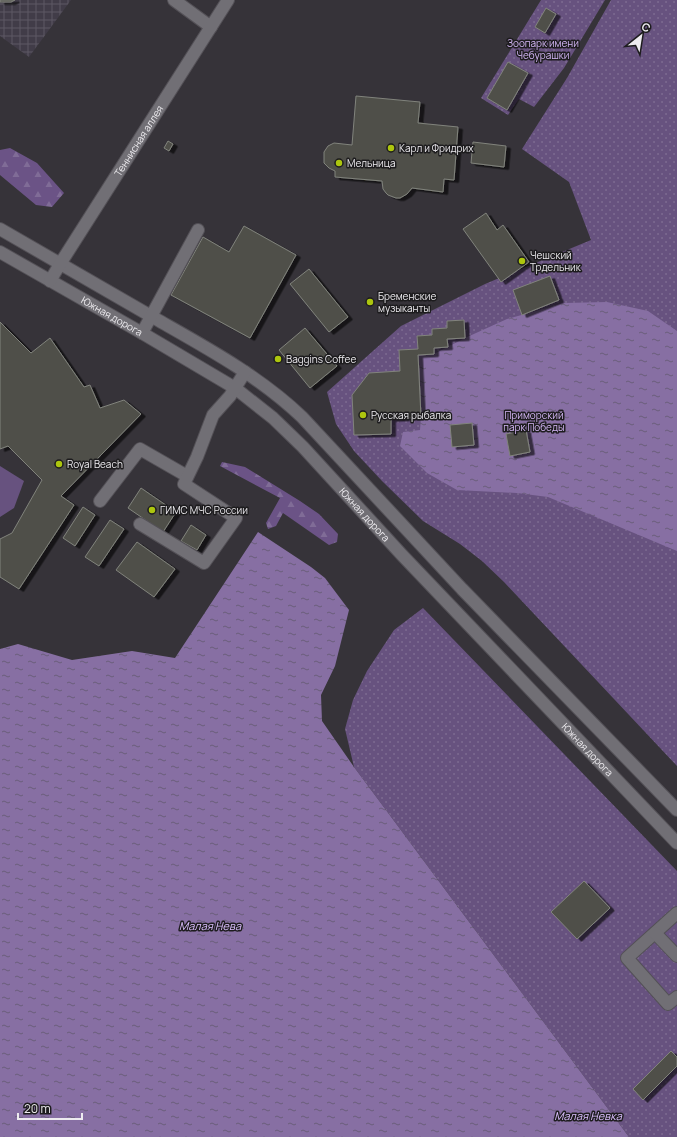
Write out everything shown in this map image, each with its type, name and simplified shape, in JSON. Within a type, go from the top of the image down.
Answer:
[{"type":"street","points":[[174,0],[211,27]]},
{"type":"street","name":"Теннисная аллея","points":[[50,281],[228,0]]},
{"type":"street","name":"Южная дорога","points":[[0,229],[208,348],[283,399],[302,417],[462,589],[677,810]]},
{"type":"street","points":[[142,333],[198,230]]},
{"type":"street","name":"Южная дорога","points":[[0,252],[235,388],[287,430],[447,602],[677,843]]},
{"type":"street","points":[[140,524],[204,563],[236,518],[184,484],[197,457],[213,415],[235,388],[245,372]]},
{"type":"street","points":[[100,501],[140,449],[188,476]]},
{"type":"street","points":[[447,602],[462,589]]},
{"type":"street","points":[[677,913],[627,958],[668,1004],[677,997]]},
{"type":"street","points":[[655,933],[677,956]]},
{"type":"shaded area","points":[[0,0],[71,0],[29,57],[0,36]]},
{"type":"green space","name":"Зоопарк имени Чебурашки","points":[[541,0],[605,0],[564,68],[534,107],[519,99],[508,115],[481,98]]},
{"type":"green space","name":"Приморский парк Победы","points":[[611,0],[677,0],[677,766],[504,582],[482,561],[460,544],[423,521],[382,481],[354,451],[336,424],[327,392],[401,326],[485,284],[591,240],[569,182],[522,149],[567,78]]},
{"type":"green space","points":[[10,148],[37,163],[64,193],[52,207],[36,205],[0,175],[0,150]]},
{"type":"green space","points":[[222,462],[245,467],[319,514],[338,534],[337,542],[329,545],[283,513],[276,526],[268,529],[266,523],[280,498],[220,466]]},
{"type":"green space","points":[[0,466],[24,481],[14,508],[0,517]]},
{"type":"green space","points":[[423,608],[677,871],[677,1137],[629,1137],[354,767],[345,729],[353,700],[367,671],[394,630]]},
{"type":"water","points":[[607,302],[648,311],[677,331],[677,551],[548,497],[517,493],[457,490],[427,473],[400,446],[403,432],[420,430],[421,417],[418,355],[434,354],[507,319],[565,303]]},
{"type":"water","name":"Малая Нева","points":[[258,532],[325,578],[349,610],[335,666],[321,695],[322,721],[354,767],[629,1137],[0,1137],[0,649],[18,644],[72,660],[132,651],[175,658]]},
{"type":"building","points":[[0,0],[15,0],[11,2],[0,2]]},
{"type":"building","points":[[546,8],[556,14],[545,33],[535,27]]},
{"type":"building","points":[[508,62],[528,73],[507,110],[487,98]]},
{"type":"building","name":"Карл и Фридрих","points":[[356,96],[420,102],[418,123],[458,127],[454,180],[444,179],[443,192],[412,188],[407,194],[400,198],[396,198],[386,193],[383,189],[382,181],[335,177],[335,171],[324,163],[324,152],[328,146],[334,143],[352,145]]},
{"type":"building","points":[[168,141],[173,144],[169,151],[164,148]]},
{"type":"building","points":[[473,142],[506,146],[504,167],[471,163]]},
{"type":"building","points":[[486,213],[497,230],[503,225],[529,262],[501,282],[463,229]]},
{"type":"building","points":[[244,226],[296,255],[250,338],[171,295],[203,237],[229,252]]},
{"type":"building","points":[[309,269],[348,317],[329,332],[290,284]]},
{"type":"building","points":[[550,276],[559,300],[522,315],[513,290]]},
{"type":"building","points":[[464,320],[465,338],[447,339],[448,347],[434,348],[434,354],[418,355],[421,417],[391,419],[391,434],[354,435],[352,395],[369,373],[400,371],[399,350],[418,349],[417,336],[432,335],[432,329],[447,328],[447,321]]},
{"type":"building","name":"Royal Beach","points":[[0,322],[31,353],[50,338],[84,387],[90,385],[100,408],[124,400],[141,414],[61,496],[74,505],[19,589],[0,577],[0,539],[12,533],[42,480],[8,446],[0,449]]},
{"type":"building","points":[[305,328],[337,366],[310,388],[279,350]]},
{"type":"building","points":[[472,423],[474,445],[452,447],[450,425]]},
{"type":"building","points":[[526,430],[530,452],[510,456],[506,434]]},
{"type":"building","name":"ГИМС МЧС России","points":[[141,488],[176,512],[163,532],[128,508]]},
{"type":"building","points":[[83,507],[95,515],[75,546],[63,538]]},
{"type":"building","points":[[110,520],[124,529],[99,566],[85,557]]},
{"type":"building","points":[[191,525],[206,535],[197,550],[181,541]]},
{"type":"building","points":[[137,542],[175,569],[154,597],[116,570]]},
{"type":"building","points":[[584,881],[610,908],[577,939],[551,912]]},
{"type":"building","points":[[671,1051],[677,1057],[677,1066],[643,1100],[633,1089]]},
{"type":"place","name":"Карл и Фридрих","points":[[391,148]]},
{"type":"place","name":"Мельница","points":[[339,163]]},
{"type":"place","name":"Чешский Трдельник","points":[[522,261]]},
{"type":"place","name":"Бременские музыканты","points":[[370,302]]},
{"type":"place","name":"Baggins Coffee","points":[[278,359]]},
{"type":"place","name":"Русская рыбалка","points":[[363,415]]},
{"type":"place","name":"Royal Beach","points":[[59,464]]},
{"type":"place","name":"ГИМС МЧС России","points":[[152,510]]},
{"type":"water label","name":"Малая Невка","points":[[588,1116]]}]
